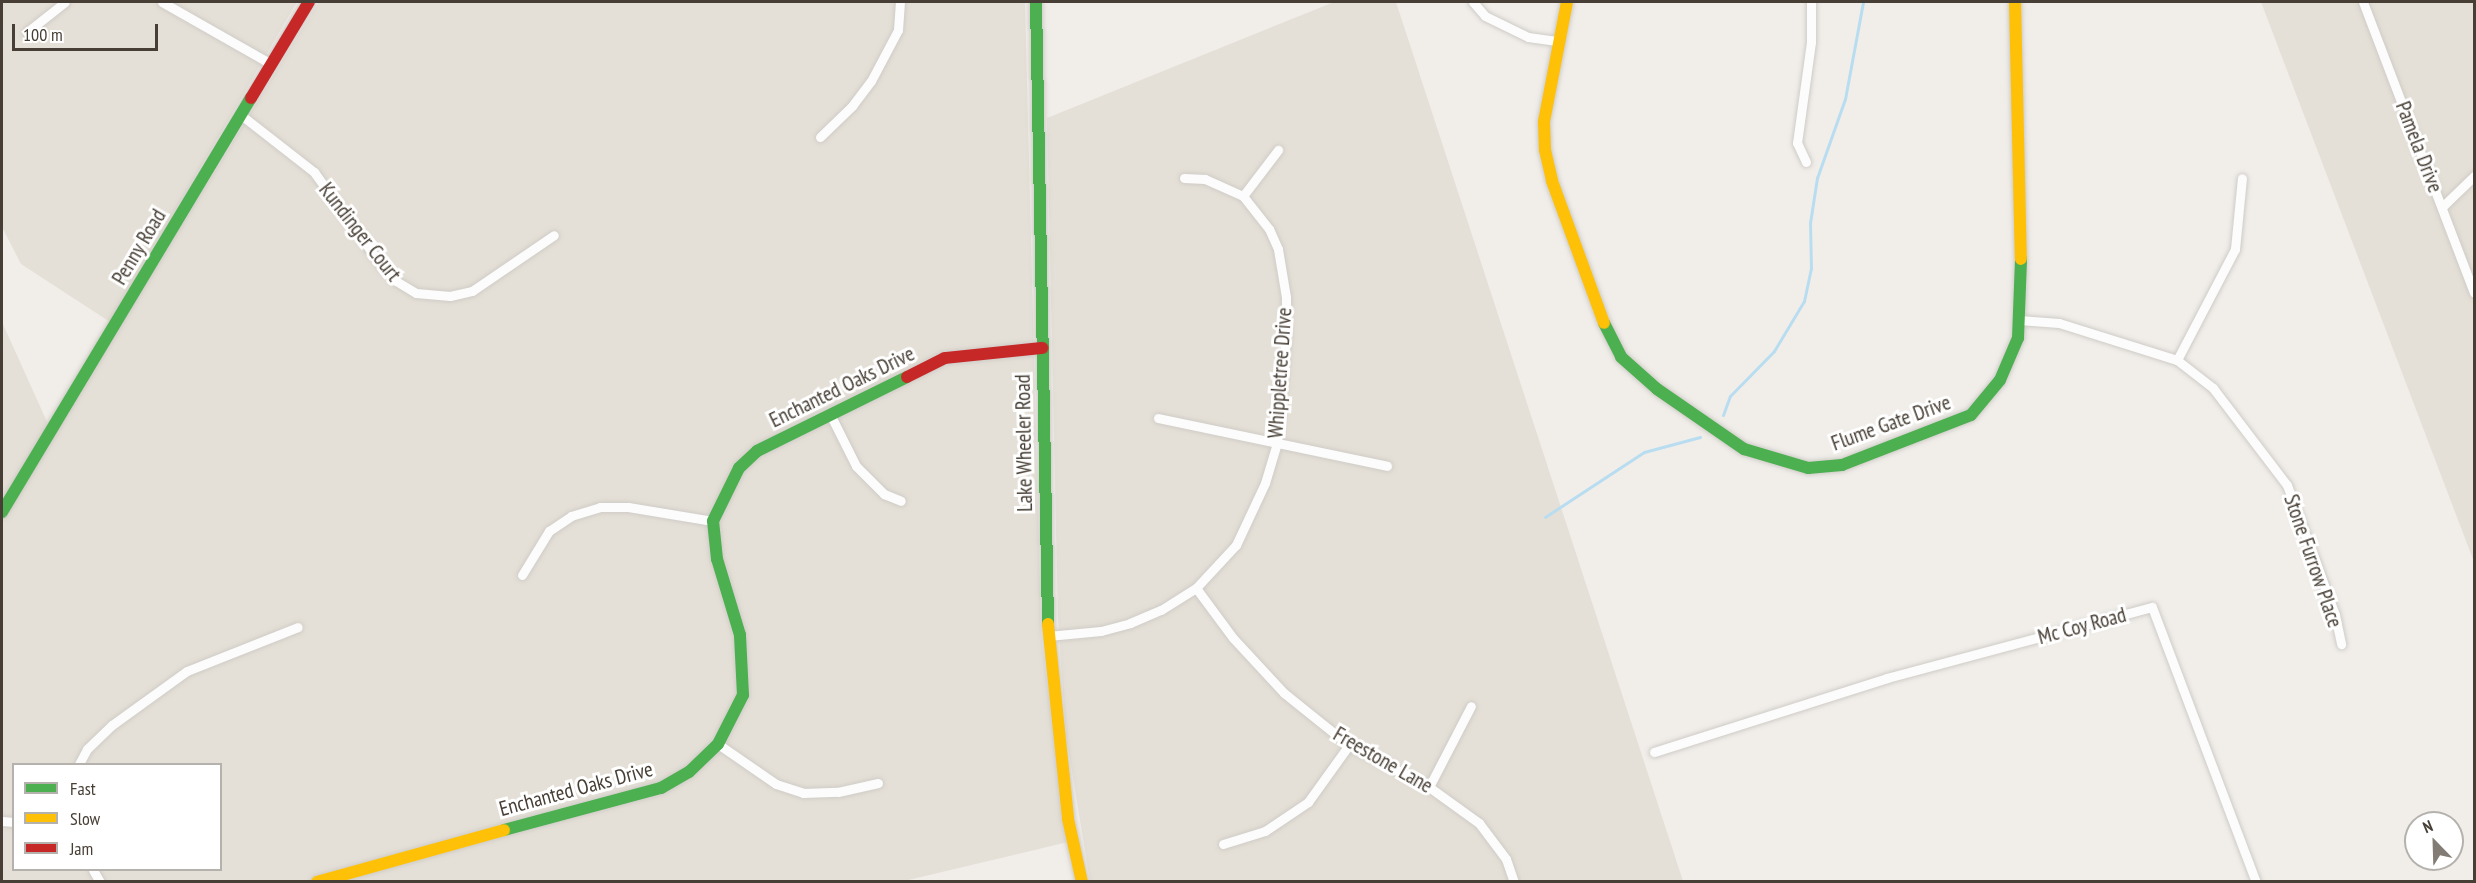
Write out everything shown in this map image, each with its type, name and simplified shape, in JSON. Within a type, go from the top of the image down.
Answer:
[{"type":"street","points":[[27,32],[65,2]]},
{"type":"street","points":[[162,2],[271,64]]},
{"type":"street","name":"Penny Road","points":[[2,512],[309,2]]},
{"type":"street","points":[[820,137],[852,106],[871,81],[898,30],[900,2]]},
{"type":"street","name":"Lake Wheeler Road","points":[[1036,2],[1048,636],[1066,807],[1082,882]]},
{"type":"street","points":[[1473,2],[1485,16],[1528,37],[1557,42]]},
{"type":"street","name":"Flume Gate Drive","points":[[1567,2],[1557,42],[1544,122],[1545,150],[1552,181],[1606,329],[1621,357],[1657,389],[1744,450],[1808,468],[1842,465],[1971,415],[2000,380],[2018,338],[2019,320],[2015,2]]},
{"type":"street","points":[[1806,162],[1797,143],[1810,42],[1811,2]]},
{"type":"street","name":"Pamela Drive","points":[[2362,2],[2475,293]]},
{"type":"street","name":"Kundinger Court","points":[[241,115],[314,172],[381,265],[396,281],[416,293],[450,296],[472,291],[554,235]]},
{"type":"street","points":[[1244,196],[1278,150]]},
{"type":"street","points":[[2442,207],[2475,176]]},
{"type":"street","name":"Whippletree Drive","points":[[1048,636],[1101,631],[1130,623],[1161,610],[1196,588],[1225,558],[1250,522],[1277,443],[1286,337],[1283,270],[1269,229],[1244,196],[1205,179],[1184,178]]},
{"type":"street","points":[[2177,360],[2235,249],[2242,178]]},
{"type":"street","name":"Stone Furrow Place","points":[[2019,320],[2059,323],[2177,360],[2212,388],[2287,485],[2335,615],[2341,644]]},
{"type":"street","name":"Enchanted Oaks Drive","points":[[316,882],[661,788],[689,772],[718,744],[743,695],[744,665],[740,635],[717,559],[713,521],[739,468],[757,451],[945,358],[1041,348]]},
{"type":"street","points":[[831,416],[856,466],[884,494],[901,501]]},
{"type":"street","points":[[1158,418],[1387,466]]},
{"type":"street","points":[[522,575],[549,531],[571,516],[600,507],[628,507],[713,521]]},
{"type":"street","name":"Freestone Lane","points":[[1196,588],[1262,672],[1349,745],[1429,787],[1479,823],[1506,859],[1514,882]]},
{"type":"street","name":"Mc Coy Road","points":[[1654,752],[1887,678],[2152,608],[2256,882]]},
{"type":"street","points":[[80,763],[87,748],[112,725],[187,671],[216,656],[298,627]]},
{"type":"street","points":[[1429,787],[1471,706]]},
{"type":"street","points":[[718,744],[776,784],[803,793],[838,792],[878,783]]},
{"type":"street","points":[[1223,844],[1265,831],[1308,802],[1349,745]]},
{"type":"shaded area","points":[[2,2],[297,2],[110,322],[21,264],[2,227]]},
{"type":"shaded area","points":[[319,2],[1025,2],[1041,636],[1068,842],[900,882],[2,881],[2,322],[53,435]]},
{"type":"shaded area","points":[[1334,2],[1396,2],[1683,881],[1090,881],[1066,735],[1058,618],[1047,118]]},
{"type":"shaded area","points":[[2261,2],[2474,2],[2474,562]]},
{"type":"waterway","points":[[1723,415],[1730,396],[1774,351],[1804,301],[1811,269],[1810,223],[1817,178],[1845,99],[1863,2]]},
{"type":"waterway","points":[[1545,517],[1644,452],[1700,437]]},
{"type":"traffic: fast","points":[[1036,2],[1048,624]]},
{"type":"traffic: fast","points":[[2,512],[251,98]]},
{"type":"traffic: fast","points":[[1604,323],[1621,357],[1657,389],[1744,449],[1808,468],[1842,465],[1971,415],[2000,380],[2018,338],[2021,259]]},
{"type":"traffic: fast","points":[[504,830],[661,788],[689,772],[718,744],[743,695],[740,635],[717,559],[713,521],[739,468],[757,451],[907,377]]},
{"type":"traffic: slow","points":[[1567,2],[1544,122],[1545,150],[1552,181],[1604,323]]},
{"type":"traffic: slow","points":[[2015,2],[2021,259]]},
{"type":"traffic: slow","points":[[1048,624],[1068,819],[1082,882]]},
{"type":"traffic: slow","points":[[317,882],[504,830]]},
{"type":"traffic: jam","points":[[251,98],[309,2]]},
{"type":"traffic: jam","points":[[907,377],[945,358],[1042,348]]}]
